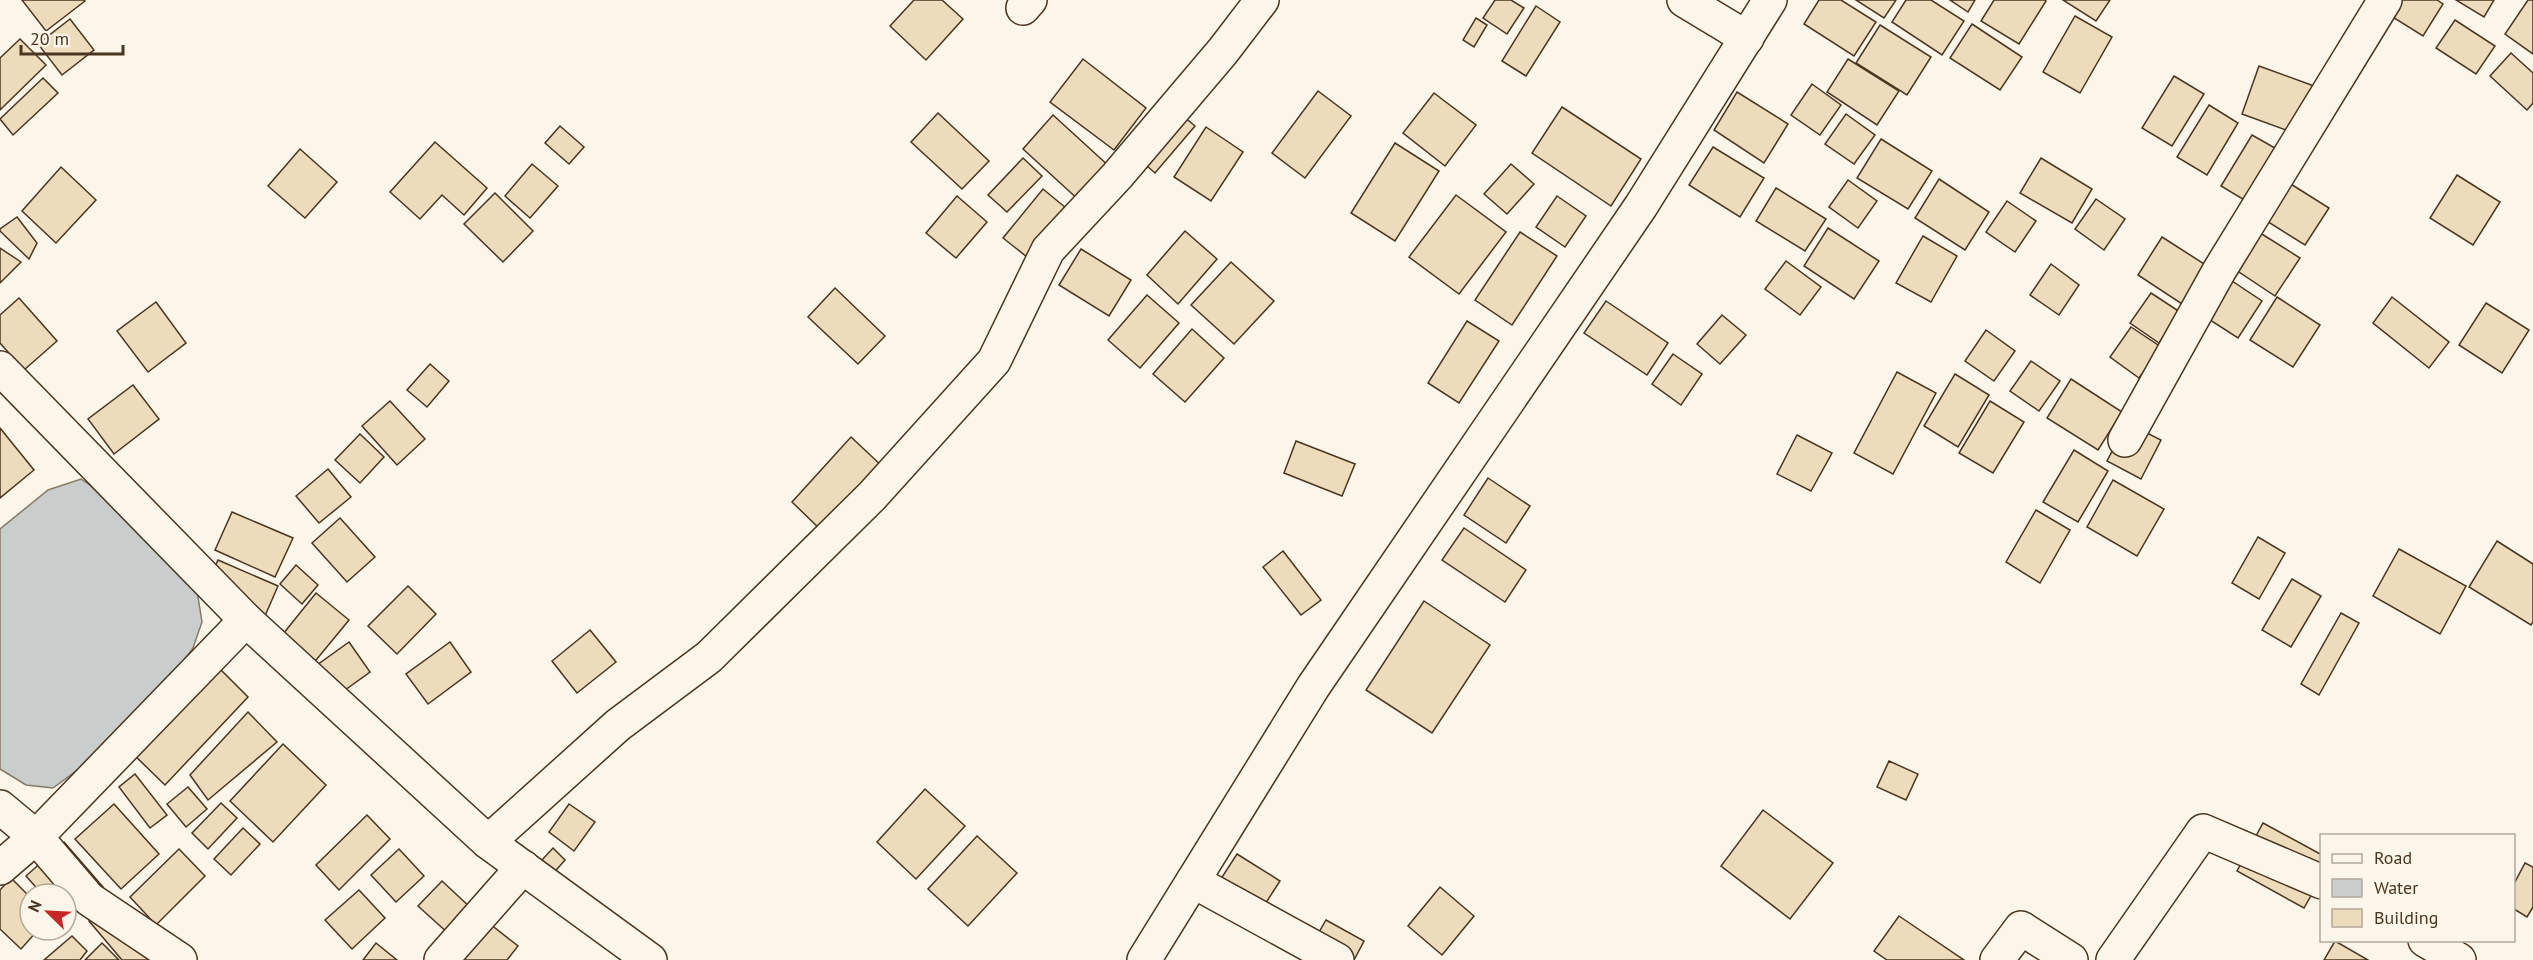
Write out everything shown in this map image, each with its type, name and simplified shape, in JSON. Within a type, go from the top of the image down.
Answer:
[{"type":"street","points":[[488,842],[618,725],[709,657],[872,496],[994,361],[1048,250],[1117,176],[1223,51],[1262,0]]},
{"type":"street","points":[[1684,0],[1747,38]]},
{"type":"street","points":[[1144,960],[1313,687],[1641,206],[1770,0]]},
{"type":"street","points":[[2125,440],[2219,271],[2385,0]]},
{"type":"street","points":[[0,368],[246,620],[488,842],[650,960]]},
{"type":"street","points":[[0,868],[36,837],[246,620]]},
{"type":"street","points":[[0,807],[36,837],[89,898],[180,960]]},
{"type":"street","points":[[2113,960],[2203,831],[2320,881]]},
{"type":"street","points":[[441,960],[523,867]]},
{"type":"street","points":[[1193,881],[1337,960]]},
{"type":"street","points":[[1997,960],[2021,928],[2071,960]]},
{"type":"street","points":[[2428,942],[2459,960]]},
{"type":"water","points":[[81,479],[117,504],[197,591],[202,622],[193,648],[161,694],[91,760],[53,788],[26,785],[0,769],[0,529],[48,490]]},
{"type":"building","points":[[22,0],[84,0],[85,1],[46,31]]},
{"type":"building","points":[[914,0],[942,0],[963,19],[926,60],[890,26]]},
{"type":"building","points":[[1495,0],[1511,0],[1524,8],[1507,34],[1483,18]]},
{"type":"building","points":[[1819,0],[1841,0],[1876,22],[1854,56],[1804,24]]},
{"type":"building","points":[[1856,0],[1896,0],[1884,18]]},
{"type":"building","points":[[1906,0],[1931,0],[1964,21],[1942,55],[1892,22]]},
{"type":"building","points":[[1950,0],[1975,0],[1968,12]]},
{"type":"building","points":[[1994,0],[2046,1],[2019,44],[1981,21]]},
{"type":"building","points":[[2063,0],[2110,0],[2096,21]]},
{"type":"building","points":[[2378,0],[2437,0],[2443,4],[2423,36],[2375,6]]},
{"type":"building","points":[[2456,0],[2494,0],[2484,17]]},
{"type":"building","points":[[2528,0],[2533,0],[2533,54],[2505,34]]},
{"type":"building","points":[[1536,6],[1560,22],[1526,76],[1502,61]]},
{"type":"building","points":[[2075,16],[2112,37],[2080,93],[2043,72]]},
{"type":"building","points":[[1476,18],[1487,25],[1474,47],[1463,40]]},
{"type":"building","points":[[70,19],[94,50],[62,75],[38,44]]},
{"type":"building","points":[[2455,20],[2495,46],[2476,74],[2436,48]]},
{"type":"building","points":[[1972,24],[2022,57],[2000,90],[1950,58]]},
{"type":"building","points":[[1880,25],[1931,57],[1907,95],[1856,63]]},
{"type":"building","points":[[20,39],[46,65],[0,110],[0,58]]},
{"type":"building","points":[[2511,53],[2533,73],[2533,103],[2527,110],[2490,76]]},
{"type":"building","points":[[1083,59],[1146,108],[1114,150],[1050,102]]},
{"type":"building","points":[[1848,59],[1899,91],[1877,125],[1827,92]]},
{"type":"building","points":[[2259,66],[2314,86],[2297,134],[2242,114]]},
{"type":"building","points":[[2174,76],[2204,94],[2172,146],[2142,128]]},
{"type":"building","points":[[43,78],[58,93],[13,135],[0,119]]},
{"type":"building","points":[[1812,84],[1841,105],[1820,135],[1791,115]]},
{"type":"building","points":[[1318,91],[1351,116],[1305,178],[1272,153]]},
{"type":"building","points":[[1737,92],[1788,124],[1764,163],[1714,130]]},
{"type":"building","points":[[1434,93],[1476,125],[1445,166],[1403,133]]},
{"type":"building","points":[[2209,105],[2238,123],[2207,175],[2177,157]]},
{"type":"building","points":[[1562,107],[1641,159],[1611,206],[1532,153]]},
{"type":"building","points":[[1177,111],[1195,126],[1155,173],[1138,158]]},
{"type":"building","points":[[938,113],[989,161],[962,189],[911,142]]},
{"type":"building","points":[[1846,114],[1875,135],[1854,164],[1825,144]]},
{"type":"building","points":[[1053,115],[1111,168],[1081,202],[1023,149]]},
{"type":"building","points":[[560,126],[584,147],[569,164],[545,143]]},
{"type":"building","points":[[1206,127],[1243,152],[1211,201],[1174,177]]},
{"type":"building","points":[[2252,135],[2282,152],[2251,204],[2221,186]]},
{"type":"building","points":[[1881,139],[1932,171],[1908,209],[1857,178]]},
{"type":"building","points":[[435,142],[487,188],[464,215],[442,195],[420,219],[390,192]]},
{"type":"building","points":[[1395,143],[1439,171],[1395,241],[1351,213]]},
{"type":"building","points":[[1713,147],[1764,178],[1740,217],[1689,185]]},
{"type":"building","points":[[300,149],[337,182],[305,218],[268,186]]},
{"type":"building","points":[[1023,158],[1042,176],[1007,212],[988,195]]},
{"type":"building","points":[[2041,158],[2092,189],[2072,223],[2020,193]]},
{"type":"building","points":[[532,164],[558,186],[530,218],[505,196]]},
{"type":"building","points":[[1511,164],[1534,184],[1507,214],[1484,194]]},
{"type":"building","points":[[61,167],[96,200],[56,243],[22,211]]},
{"type":"building","points":[[2457,175],[2500,202],[2473,245],[2430,218]]},
{"type":"building","points":[[1939,179],[1989,212],[1965,250],[1915,218]]},
{"type":"building","points":[[1848,180],[1877,201],[1858,228],[1829,207]]},
{"type":"building","points":[[2286,181],[2329,208],[2305,245],[2262,218]]},
{"type":"building","points":[[1776,188],[1826,219],[1805,251],[1756,221]]},
{"type":"building","points":[[1043,189],[1066,208],[1027,257],[1003,238]]},
{"type":"building","points":[[495,193],[533,231],[503,262],[464,224]]},
{"type":"building","points":[[1456,195],[1506,232],[1459,294],[1409,257]]},
{"type":"building","points":[[957,196],[987,222],[956,258],[926,233]]},
{"type":"building","points":[[1557,196],[1586,216],[1565,247],[1536,227]]},
{"type":"building","points":[[2096,199],[2125,219],[2104,250],[2075,229]]},
{"type":"building","points":[[2007,201],[2036,221],[2015,252],[1986,232]]},
{"type":"building","points":[[17,217],[37,243],[29,259],[0,231]]},
{"type":"building","points":[[1828,228],[1879,261],[1854,299],[1804,266]]},
{"type":"building","points":[[1185,231],[1217,259],[1178,304],[1147,275]]},
{"type":"building","points":[[2257,231],[2300,258],[2275,296],[2233,268]]},
{"type":"building","points":[[1520,232],[1557,256],[1512,325],[1475,300]]},
{"type":"building","points":[[1923,236],[1957,256],[1931,302],[1896,283]]},
{"type":"building","points":[[2162,237],[2212,269],[2188,308],[2138,275]]},
{"type":"building","points":[[0,248],[21,262],[0,283]]},
{"type":"building","points":[[1081,249],[1131,280],[1109,316],[1059,285]]},
{"type":"building","points":[[1786,261],[1821,287],[1800,315],[1765,289]]},
{"type":"building","points":[[1231,262],[1274,301],[1234,344],[1191,305]]},
{"type":"building","points":[[2051,264],[2079,285],[2059,315],[2030,295]]},
{"type":"building","points":[[2220,273],[2262,301],[2238,338],[2196,311]]},
{"type":"building","points":[[835,288],[885,336],[858,364],[808,317]]},
{"type":"building","points":[[2151,293],[2180,312],[2159,343],[2130,323]]},
{"type":"building","points":[[1147,295],[1179,323],[1140,368],[1108,340]]},
{"type":"building","points":[[2277,297],[2320,325],[2293,367],[2250,340]]},
{"type":"building","points":[[2392,297],[2449,342],[2429,368],[2373,323]]},
{"type":"building","points":[[19,298],[57,341],[24,370],[0,343],[0,315]]},
{"type":"building","points":[[1606,301],[1668,343],[1647,375],[1584,333]]},
{"type":"building","points":[[156,302],[186,343],[148,372],[117,331]]},
{"type":"building","points":[[2486,303],[2529,330],[2502,373],[2459,345]]},
{"type":"building","points":[[1722,315],[1746,335],[1720,364],[1697,344]]},
{"type":"building","points":[[1467,321],[1499,341],[1459,403],[1428,383]]},
{"type":"building","points":[[2131,327],[2161,347],[2139,378],[2110,357]]},
{"type":"building","points":[[1192,329],[1224,358],[1185,402],[1153,374]]},
{"type":"building","points":[[1986,330],[2015,351],[1994,381],[1965,361]]},
{"type":"building","points":[[1673,354],[1702,374],[1681,405],[1652,384]]},
{"type":"building","points":[[2031,361],[2060,381],[2039,411],[2010,391]]},
{"type":"building","points":[[430,364],[449,381],[427,407],[407,390]]},
{"type":"building","points":[[1897,372],[1936,393],[1893,474],[1854,453]]},
{"type":"building","points":[[1955,374],[1989,395],[1958,447],[1924,426]]},
{"type":"building","points":[[2071,379],[2122,412],[2098,450],[2047,418]]},
{"type":"building","points":[[133,385],[159,419],[114,454],[88,419]]},
{"type":"building","points":[[390,401],[425,439],[397,465],[362,426]]},
{"type":"building","points":[[1990,401],[2024,422],[1993,473],[1959,453]]},
{"type":"building","points":[[2127,423],[2161,440],[2141,479],[2107,461]]},
{"type":"building","points":[[0,428],[34,470],[0,498]]},
{"type":"building","points":[[360,434],[384,457],[360,483],[335,460]]},
{"type":"building","points":[[1797,435],[1832,453],[1811,491],[1777,474]]},
{"type":"building","points":[[851,437],[883,467],[823,532],[792,502]]},
{"type":"building","points":[[1296,441],[1355,464],[1342,496],[1284,473]]},
{"type":"building","points":[[2074,450],[2108,471],[2078,522],[2043,502]]},
{"type":"building","points":[[328,469],[351,497],[319,523],[296,496]]},
{"type":"building","points":[[1488,478],[1530,506],[1506,543],[1464,515]]},
{"type":"building","points":[[2113,480],[2164,509],[2137,556],[2087,527]]},
{"type":"building","points":[[2036,510],[2070,530],[2040,583],[2006,562]]},
{"type":"building","points":[[232,512],[293,538],[275,577],[215,550]]},
{"type":"building","points":[[340,518],[375,557],[347,582],[312,543]]},
{"type":"building","points":[[1464,528],[1526,570],[1505,602],[1442,560]]},
{"type":"building","points":[[2258,537],[2285,553],[2259,599],[2232,583]]},
{"type":"building","points":[[2497,541],[2533,564],[2533,622],[2531,625],[2469,587]]},
{"type":"building","points":[[2399,549],[2466,586],[2440,634],[2373,596]]},
{"type":"building","points":[[1283,551],[1321,600],[1301,615],[1263,567]]},
{"type":"building","points":[[218,560],[278,586],[261,625],[201,598]]},
{"type":"building","points":[[296,565],[318,585],[302,604],[280,584]]},
{"type":"building","points":[[2292,579],[2321,596],[2291,647],[2262,630]]},
{"type":"building","points":[[408,586],[436,614],[397,654],[368,626]]},
{"type":"building","points":[[316,593],[349,620],[312,665],[279,639]]},
{"type":"building","points":[[1424,601],[1490,645],[1432,733],[1366,690]]},
{"type":"building","points":[[2341,613],[2359,623],[2319,695],[2301,684]]},
{"type":"building","points":[[590,630],[616,662],[577,693],[552,661]]},
{"type":"building","points":[[349,642],[370,672],[327,703],[306,673]]},
{"type":"building","points":[[450,642],[471,672],[428,704],[406,674]]},
{"type":"building","points":[[213,662],[248,697],[165,785],[129,750]]},
{"type":"building","points":[[248,712],[277,742],[208,800],[190,775]]},
{"type":"building","points":[[283,744],[326,785],[273,842],[230,801]]},
{"type":"building","points":[[1889,761],[1918,774],[1906,800],[1877,787]]},
{"type":"building","points":[[135,774],[167,815],[150,828],[119,787]]},
{"type":"building","points":[[188,787],[207,809],[186,827],[167,804]]},
{"type":"building","points":[[925,789],[965,826],[916,879],[877,842]]},
{"type":"building","points":[[221,803],[237,818],[208,849],[192,833]]},
{"type":"building","points":[[114,804],[159,854],[121,889],[75,839]]},
{"type":"building","points":[[569,804],[595,822],[574,851],[549,832]]},
{"type":"building","points":[[1763,810],[1833,863],[1790,919],[1721,866]]},
{"type":"building","points":[[367,815],[390,839],[339,890],[316,865]]},
{"type":"building","points":[[2263,823],[2320,854],[2320,880],[2304,908],[2237,871]]},
{"type":"building","points":[[243,828],[260,844],[231,875],[214,859]]},
{"type":"building","points":[[977,836],[1017,873],[968,926],[928,889]]},
{"type":"building","points":[[64,842],[103,887],[78,909],[78,882],[31,882],[26,876]]},
{"type":"building","points":[[553,848],[565,860],[543,885],[530,873]]},
{"type":"building","points":[[179,849],[205,876],[156,925],[130,897]]},
{"type":"building","points":[[399,849],[424,876],[396,902],[371,875]]},
{"type":"building","points":[[1237,854],[1280,881],[1256,918],[1213,891]]},
{"type":"building","points":[[2525,863],[2533,867],[2533,907],[2527,917],[2515,910],[2515,882]]},
{"type":"building","points":[[11,878],[18,885],[18,942],[27,942],[21,949],[0,929],[0,890]]},
{"type":"building","points":[[442,881],[472,909],[449,934],[418,906]]},
{"type":"building","points":[[1440,887],[1474,916],[1442,955],[1408,926]]},
{"type":"building","points":[[359,890],[385,918],[352,949],[325,920]]},
{"type":"building","points":[[112,902],[156,953],[148,960],[122,960],[89,921]]},
{"type":"building","points":[[1899,916],[1964,960],[1887,960],[1874,951]]},
{"type":"building","points":[[1326,920],[1364,941],[1354,960],[1303,960]]},
{"type":"building","points":[[490,924],[518,946],[507,960],[461,960]]},
{"type":"building","points":[[65,942],[78,942],[87,951],[80,960],[44,960]]},
{"type":"building","points":[[2334,942],[2337,942],[2368,960],[2324,960]]},
{"type":"building","points":[[102,943],[119,960],[85,960]]},
{"type":"building","points":[[376,943],[397,960],[363,960]]}]
